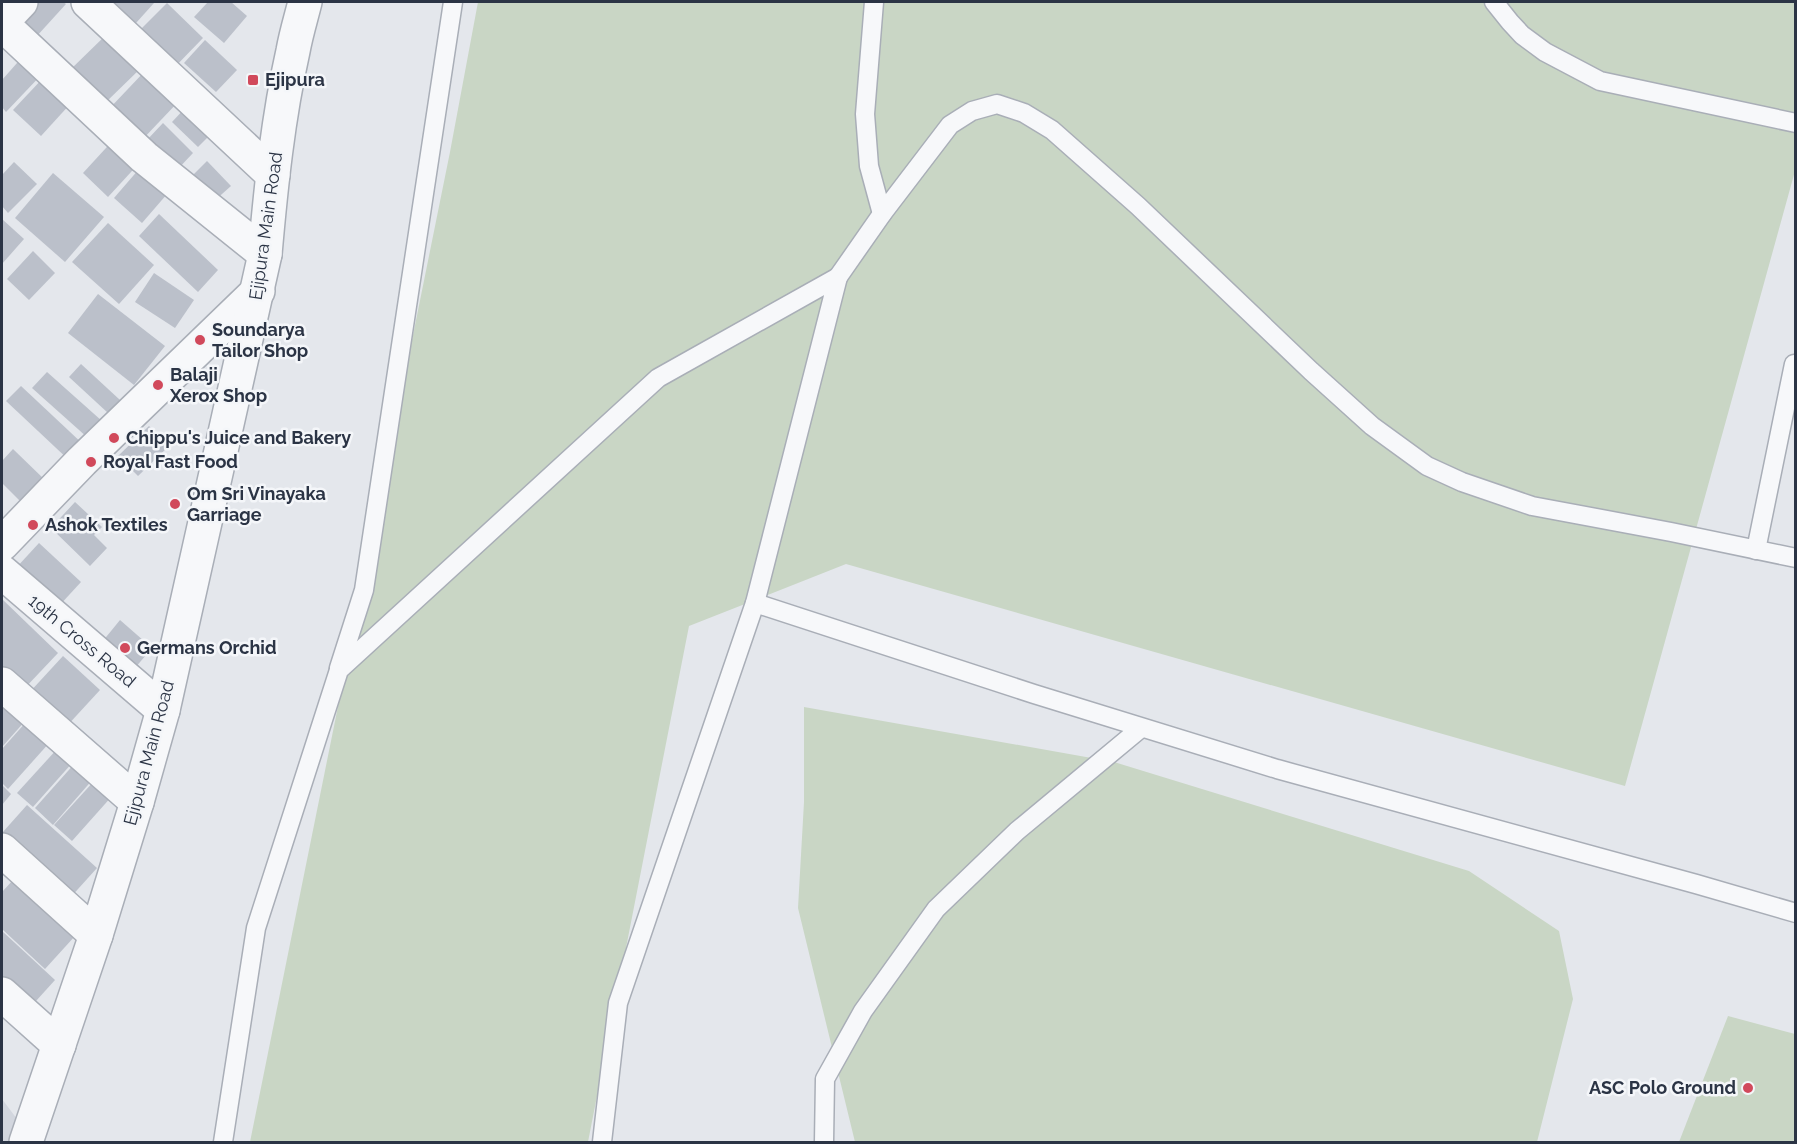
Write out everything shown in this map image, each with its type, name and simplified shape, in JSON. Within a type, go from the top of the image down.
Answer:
[{"type":"street","points":[[21,2],[2,23],[144,157],[265,254]]},
{"type":"street","points":[[88,2],[273,175]]},
{"type":"street","name":"Ejipura Main Road","points":[[26,1143],[96,935],[138,802],[163,710],[258,291],[299,5]]},
{"type":"street","points":[[2,544],[82,461],[258,291]]},
{"type":"street","name":"19th Cross Road","points":[[2,573],[163,710]]},
{"type":"street","points":[[2,684],[138,802]]},
{"type":"street","points":[[2,850],[96,935]]},
{"type":"street","points":[[2,993],[59,1045]]},
{"type":"lane","points":[[223,1143],[256,928],[364,590],[453,2]]},
{"type":"lane","points":[[874,2],[865,114],[869,166],[882,214]]},
{"type":"lane","points":[[1494,2],[1522,35],[1545,52],[1600,81],[1796,123]]},
{"type":"lane","points":[[602,1143],[618,1003],[755,603],[838,277],[882,214],[950,125],[972,111],[997,104],[1024,113],[1052,130],[1130,199],[1372,426],[1427,466],[1462,482],[1533,506],[1796,558]]},
{"type":"lane","points":[[339,670],[658,378],[838,277]]},
{"type":"lane","points":[[1756,550],[1794,364]]},
{"type":"lane","points":[[755,603],[1141,728],[1277,769],[1796,913]]},
{"type":"lane","points":[[824,1143],[825,1078],[862,1011],[936,909],[1017,831],[1141,728]]},
{"type":"shaded area","points":[[2,1099],[17,1119],[8,1142],[2,1142]]},
{"type":"green space","points":[[478,2],[1795,2],[1795,171],[1625,786],[846,564],[689,626],[588,1142],[250,1142],[450,152]]},
{"type":"green space","points":[[804,707],[1114,762],[1469,871],[1559,931],[1573,999],[1537,1142],[855,1142],[798,908],[804,802]]},
{"type":"green space","name":"ASC Polo Ground","points":[[1728,1016],[1795,1034],[1795,1142],[1679,1142]]},
{"type":"building","points":[[36,2],[66,4],[36,37],[18,21]]},
{"type":"building","points":[[99,2],[152,2],[154,3],[127,33]]},
{"type":"building","points":[[208,2],[231,2],[247,16],[224,43],[194,17]]},
{"type":"building","points":[[167,3],[203,38],[169,73],[133,37]]},
{"type":"building","points":[[108,33],[142,67],[103,105],[69,71]]},
{"type":"building","points":[[205,40],[237,70],[216,92],[184,63]]},
{"type":"building","points":[[25,54],[44,72],[6,112],[2,107],[2,80]]},
{"type":"building","points":[[146,70],[179,101],[141,141],[108,110]]},
{"type":"building","points":[[44,77],[72,102],[41,136],[13,110]]},
{"type":"building","points":[[187,106],[213,132],[198,147],[172,122]]},
{"type":"building","points":[[163,123],[193,153],[176,171],[146,141]]},
{"type":"building","points":[[117,136],[143,159],[108,197],[83,173]]},
{"type":"building","points":[[146,161],[174,186],[142,223],[114,198]]},
{"type":"building","points":[[207,161],[231,186],[213,202],[190,178]]},
{"type":"building","points":[[14,162],[37,184],[8,213],[2,206],[2,175]]},
{"type":"building","points":[[53,173],[104,217],[65,262],[15,218]]},
{"type":"building","points":[[159,214],[218,270],[198,292],[139,236]]},
{"type":"building","points":[[2,219],[24,239],[2,264]]},
{"type":"building","points":[[108,223],[154,265],[119,304],[72,262]]},
{"type":"building","points":[[33,251],[55,273],[29,300],[7,279]]},
{"type":"building","points":[[154,273],[194,300],[175,328],[135,302]]},
{"type":"building","points":[[98,294],[165,346],[134,385],[68,333]]},
{"type":"building","points":[[81,364],[120,400],[108,413],[69,377]]},
{"type":"building","points":[[47,372],[102,421],[88,438],[32,388]]},
{"type":"building","points":[[21,386],[85,446],[71,462],[6,401]]},
{"type":"building","points":[[149,426],[169,446],[138,476],[118,456]]},
{"type":"building","points":[[13,449],[47,482],[24,505],[2,483],[2,461]]},
{"type":"building","points":[[75,502],[102,527],[94,535],[107,548],[90,566],[51,528]]},
{"type":"building","points":[[39,543],[81,582],[58,607],[16,568]]},
{"type":"building","points":[[2,599],[58,653],[23,690],[2,669]]},
{"type":"building","name":"Germans Orchid","points":[[120,620],[152,648],[129,675],[98,647]]},
{"type":"building","points":[[63,656],[100,690],[65,728],[28,694]]},
{"type":"building","points":[[2,698],[26,720],[2,747]]},
{"type":"building","points":[[27,721],[50,742],[8,789],[2,783],[2,749]]},
{"type":"building","points":[[58,748],[73,762],[33,807],[17,793]]},
{"type":"building","points":[[76,762],[94,778],[53,825],[35,808]]},
{"type":"building","points":[[95,780],[113,795],[72,841],[54,825]]},
{"type":"building","points":[[2,785],[11,794],[2,805]]},
{"type":"building","points":[[27,805],[97,868],[69,899],[2,840],[2,833]]},
{"type":"building","points":[[14,879],[75,936],[45,969],[2,929],[2,892]]},
{"type":"building","points":[[2,931],[55,980],[26,1012],[2,989]]},
{"type":"place","name":"Ejipura","points":[[253,80]]},
{"type":"place","name":"Soundarya Tailor Shop","points":[[200,340]]},
{"type":"place","name":"Balaji Xerox Shop","points":[[158,385]]},
{"type":"place","name":"Chippu's Juice and Bakery","points":[[114,438]]},
{"type":"place","name":"Royal Fast Food","points":[[91,462]]},
{"type":"place","name":"Om Sri Vinayaka Garriage","points":[[175,504]]},
{"type":"place","name":"Ashok Textiles","points":[[33,525]]},
{"type":"place","name":"Germans Orchid","points":[[125,648]]},
{"type":"place","name":"ASC Polo Ground","points":[[1748,1088]]}]
